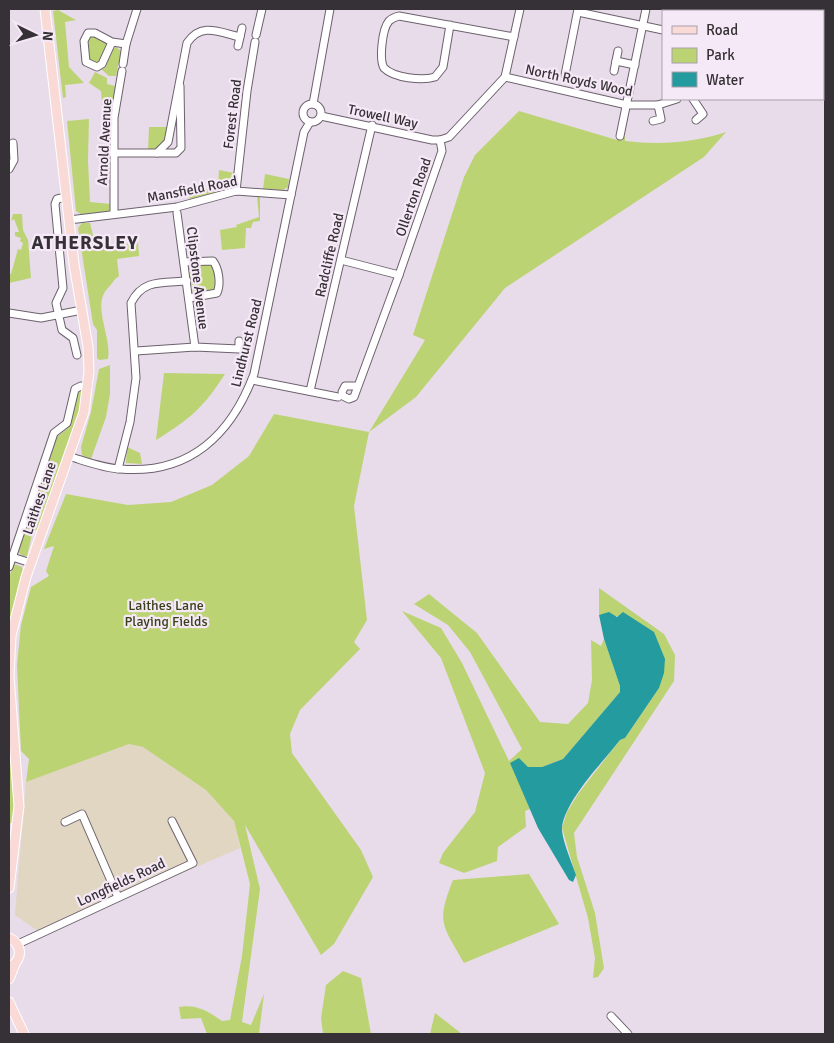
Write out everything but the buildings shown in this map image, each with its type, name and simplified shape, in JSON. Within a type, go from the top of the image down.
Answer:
[{"type":"main road","name":"Laithes Lane","points":[[9,888],[13,828],[19,806],[10,686],[10,649],[14,620],[30,563],[84,412],[88,386],[89,358],[66,197],[45,9]]},
{"type":"main road","points":[[9,979],[12,966],[20,952],[11,939]]},
{"type":"main road","points":[[9,1002],[24,1034]]},
{"type":"street","name":"Arnold Avenue","points":[[114,214],[114,118],[126,44],[137,9]]},
{"type":"street","name":"Forest Road","points":[[236,190],[247,91],[262,9]]},
{"type":"street","name":"Lindhurst Road","points":[[68,456],[118,469],[143,470],[159,467],[196,453],[217,437],[245,399],[252,380],[304,132],[310,122],[305,118],[304,111],[307,106],[313,104],[330,9]]},
{"type":"street","points":[[440,140],[453,134],[505,77],[520,9]]},
{"type":"street","points":[[620,136],[646,9]]},
{"type":"street","points":[[565,75],[578,10],[662,30]]},
{"type":"street","points":[[450,26],[442,67],[435,77],[424,79],[393,74],[384,68],[381,57],[386,27],[394,18],[405,17],[514,37]]},
{"type":"street","points":[[238,46],[242,28]]},
{"type":"street","points":[[157,153],[170,137],[179,78],[187,43],[194,33],[204,29],[240,37]]},
{"type":"street","points":[[112,42],[102,64],[97,67],[86,62],[84,41],[88,33],[95,32],[112,42],[126,44]]},
{"type":"street","points":[[614,71],[618,51]]},
{"type":"street","points":[[616,61],[635,65]]},
{"type":"street","name":"North Royds Wood","points":[[505,77],[627,105],[658,105],[674,100]]},
{"type":"street","points":[[113,153],[176,154],[182,148],[179,78]]},
{"type":"street","points":[[694,100],[704,114],[696,120]]},
{"type":"street","points":[[310,122],[316,121],[321,116],[319,107],[313,104]]},
{"type":"street","points":[[653,121],[660,119],[658,105]]},
{"type":"street","name":"Trowell Way","points":[[321,116],[440,140]]},
{"type":"street","name":"Radcliffe Road","points":[[310,392],[372,125]]},
{"type":"street","name":"Ollerton Road","points":[[357,386],[399,275],[442,151],[440,140]]},
{"type":"street","points":[[9,169],[14,160],[13,143]]},
{"type":"street","name":"Mansfield Road","points":[[69,220],[177,207],[236,190],[291,195]]},
{"type":"street","points":[[66,197],[57,199],[55,204],[62,288],[56,300],[62,330],[73,338],[77,355]]},
{"type":"street","name":"Clipstone Avenue","points":[[177,212],[195,347]]},
{"type":"street","points":[[184,262],[209,259],[213,260],[217,266],[219,288],[217,293],[188,298]]},
{"type":"street","points":[[341,260],[399,275]]},
{"type":"street","points":[[118,469],[134,397],[136,378],[136,351],[131,304],[136,292],[144,286],[187,281]]},
{"type":"street","points":[[9,313],[35,318],[82,310]]},
{"type":"street","points":[[136,351],[195,347],[240,349],[239,341]]},
{"type":"street","points":[[252,380],[338,397]]},
{"type":"street","name":"Laithes Lane","points":[[9,566],[10,556],[54,433],[68,423],[75,389],[81,386],[88,386]]},
{"type":"street","points":[[10,556],[30,563]]},
{"type":"street","points":[[65,822],[82,814],[118,897]]},
{"type":"street","name":"Longfields Road","points":[[11,939],[118,897],[192,862],[172,821]]},
{"type":"street","points":[[611,1016],[628,1034]]},
{"type":"shaded area","points":[[129,744],[143,747],[206,790],[234,821],[240,848],[42,934],[15,915],[26,782]]},
{"type":"green space","points":[[58,10],[76,20],[65,22],[69,67],[84,83],[65,85],[66,97],[63,98],[53,11]]},
{"type":"green space","points":[[91,36],[105,41],[107,44],[98,64],[89,60],[88,38]]},
{"type":"green space","points":[[116,47],[121,51],[116,76],[109,76],[101,69],[105,68],[113,49]]},
{"type":"green space","points":[[95,72],[107,78],[107,84],[115,86],[111,116],[103,116],[101,91],[89,83]]},
{"type":"green space","points":[[519,111],[617,140],[618,135],[625,137],[625,141],[676,142],[701,139],[726,132],[704,157],[505,288],[416,397],[369,432],[425,340],[413,335],[464,177],[475,155]]},
{"type":"green space","points":[[89,119],[88,161],[90,202],[111,204],[109,212],[82,215],[76,211],[67,121]]},
{"type":"green space","points":[[149,127],[167,127],[166,136],[162,144],[157,149],[148,151]]},
{"type":"green space","points":[[219,170],[234,173],[232,185],[227,189],[218,189]]},
{"type":"green space","points":[[265,174],[289,179],[288,187],[283,190],[263,189]]},
{"type":"green space","points":[[187,188],[215,189],[215,193],[190,199]]},
{"type":"green space","points":[[257,196],[260,197],[260,221],[253,222],[251,228],[246,228],[245,248],[222,250],[220,230],[237,227],[236,225],[259,217]]},
{"type":"green space","points":[[13,214],[22,214],[23,230],[28,240],[31,278],[9,283],[9,274],[11,274],[18,249],[21,250],[23,243],[20,241],[21,238],[15,236],[15,232],[19,232],[14,219],[11,221]]},
{"type":"green space","points":[[82,223],[90,223],[96,248],[138,242],[139,256],[117,259],[119,276],[103,295],[101,303],[108,359],[99,360],[97,358],[97,330],[93,324],[78,228]]},
{"type":"green space","points":[[210,263],[214,266],[215,289],[193,293],[189,268]]},
{"type":"green space","points":[[110,365],[110,394],[106,417],[91,459],[82,455],[81,447],[91,412],[99,369]]},
{"type":"green space","points":[[164,373],[225,374],[210,396],[195,412],[156,440]]},
{"type":"green space","points":[[81,389],[84,393],[79,412],[40,526],[32,535],[27,556],[23,556],[17,551],[55,438],[67,429],[73,416],[77,392]]},
{"type":"green space","name":"Laithes Lane Playing Fields","points":[[274,414],[369,432],[354,506],[367,620],[354,642],[360,649],[300,710],[290,734],[292,753],[361,850],[373,877],[334,944],[321,955],[245,825],[260,889],[242,1022],[251,1025],[264,994],[259,1034],[207,1034],[201,1018],[181,1019],[179,1007],[196,1007],[207,1011],[222,1021],[230,1020],[242,956],[250,884],[234,821],[206,790],[143,747],[129,744],[26,782],[29,759],[21,751],[17,665],[21,625],[31,587],[49,576],[46,571],[54,546],[44,549],[66,494],[128,505],[171,502],[212,485],[249,456]]},
{"type":"green space","points":[[127,447],[140,453],[142,464],[126,463]]},
{"type":"green space","points":[[14,564],[22,567],[23,570],[9,633],[9,577]]},
{"type":"green space","points":[[599,588],[664,634],[675,655],[674,681],[574,833],[577,857],[595,913],[604,968],[598,977],[593,978],[595,958],[588,918],[562,828],[567,812],[578,794],[620,740],[625,738],[659,688],[620,616],[612,616],[610,613],[599,615]]},
{"type":"green space","points":[[429,594],[477,633],[540,722],[568,724],[588,703],[592,680],[591,640],[601,646],[604,639],[620,686],[620,692],[563,759],[542,767],[528,767],[521,762],[511,763],[530,809],[525,811],[526,827],[498,847],[497,861],[464,873],[439,863],[443,853],[475,812],[485,773],[441,658],[402,611],[441,628],[462,663],[509,761],[522,749],[470,652],[448,625],[414,604]]},
{"type":"green space","points":[[9,710],[15,816],[12,823],[9,823]]},
{"type":"green space","points":[[529,874],[559,924],[464,963],[446,931],[444,923],[444,906],[453,880]]},
{"type":"green space","points":[[343,971],[361,978],[371,1034],[323,1034],[321,1018],[326,985]]},
{"type":"green space","points":[[435,1013],[462,1034],[430,1034]]},
{"type":"water","points":[[609,612],[617,617],[623,612],[654,632],[665,659],[664,673],[659,688],[625,738],[620,740],[586,781],[565,816],[562,832],[576,875],[573,882],[569,880],[538,828],[510,763],[519,758],[528,767],[542,767],[563,759],[620,692],[620,686],[604,639],[599,615]]},
{"type":"district","name":"ATHERSLEY","points":[[85,242]]}]
